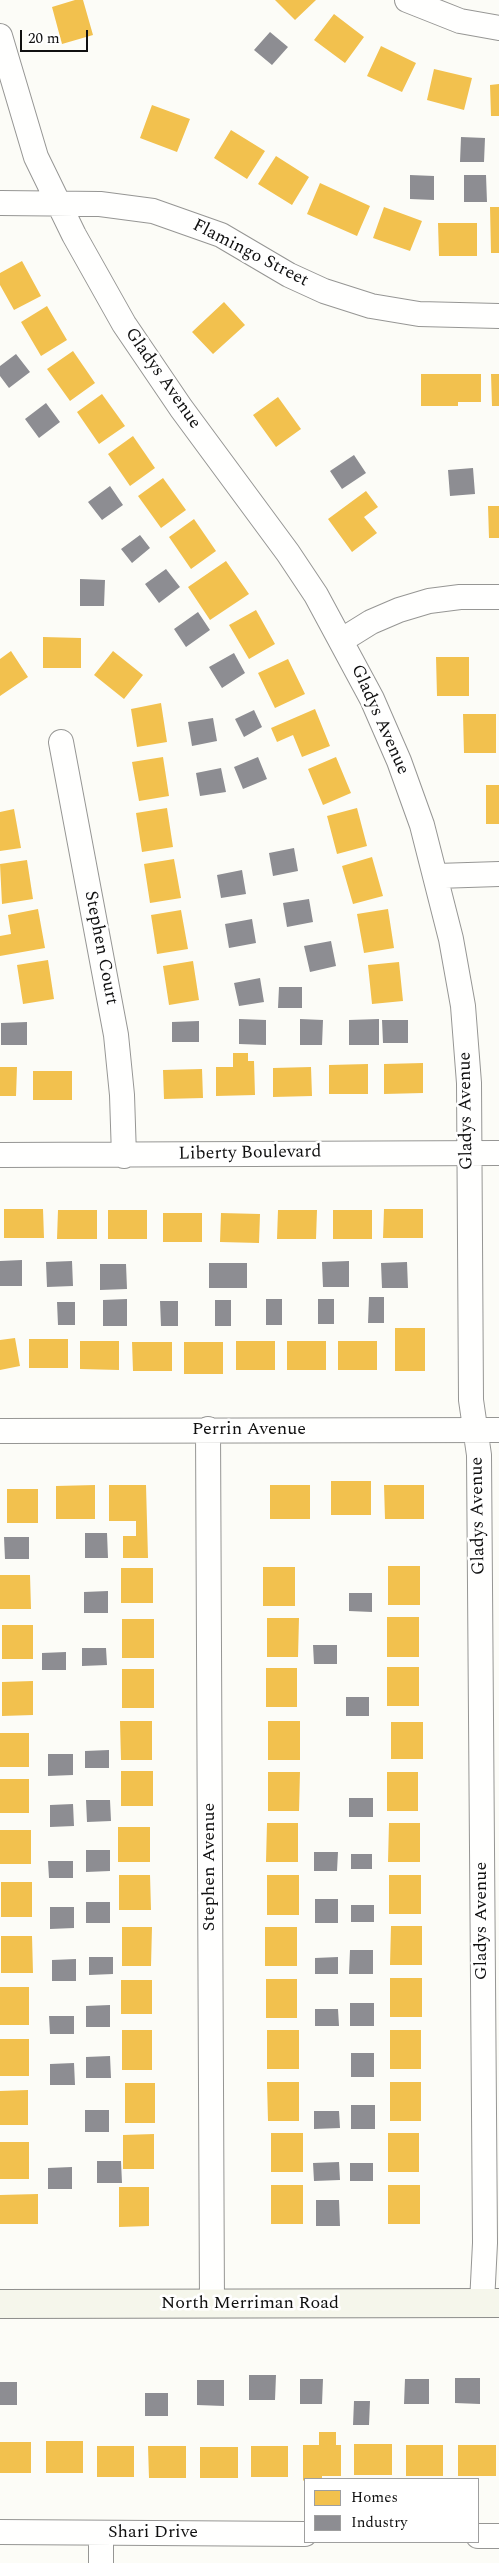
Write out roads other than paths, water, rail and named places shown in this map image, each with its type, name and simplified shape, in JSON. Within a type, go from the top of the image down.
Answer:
[{"type":"main road","name":"North Merriman Road","points":[[0,2304],[491,2303]]},
{"type":"street","points":[[407,0],[460,22],[499,28]]},
{"type":"street","name":"Gladys Avenue","points":[[0,36],[36,157],[74,235],[124,324],[181,408],[288,553],[342,640],[372,699],[399,761],[437,876],[452,939],[463,1006],[469,1083],[471,1400],[479,1455],[490,1696],[491,1970],[485,2243],[491,2303]]},
{"type":"street","name":"Flamingo Street","points":[[0,203],[127,206],[179,218],[221,235],[289,275],[324,292],[371,306],[419,314],[499,316]]},
{"type":"street","points":[[342,640],[371,622],[414,606],[460,598],[499,597]]},
{"type":"street","name":"Stephen Court","points":[[61,742],[116,1035],[122,1095],[124,1156]]},
{"type":"street","points":[[437,876],[499,874]]},
{"type":"street","name":"Liberty Boulevard","points":[[0,1155],[499,1153]]},
{"type":"street","name":"Perrin Avenue","points":[[0,1431],[208,1429],[499,1430]]},
{"type":"street","name":"Stephen Avenue","points":[[208,1429],[212,2304]]},
{"type":"street","name":"Shari Drive","points":[[0,2532],[304,2534]]},
{"type":"street","points":[[101,2533],[101,2563]]},
{"type":"street","points":[[479,2536],[499,2536]]}]
